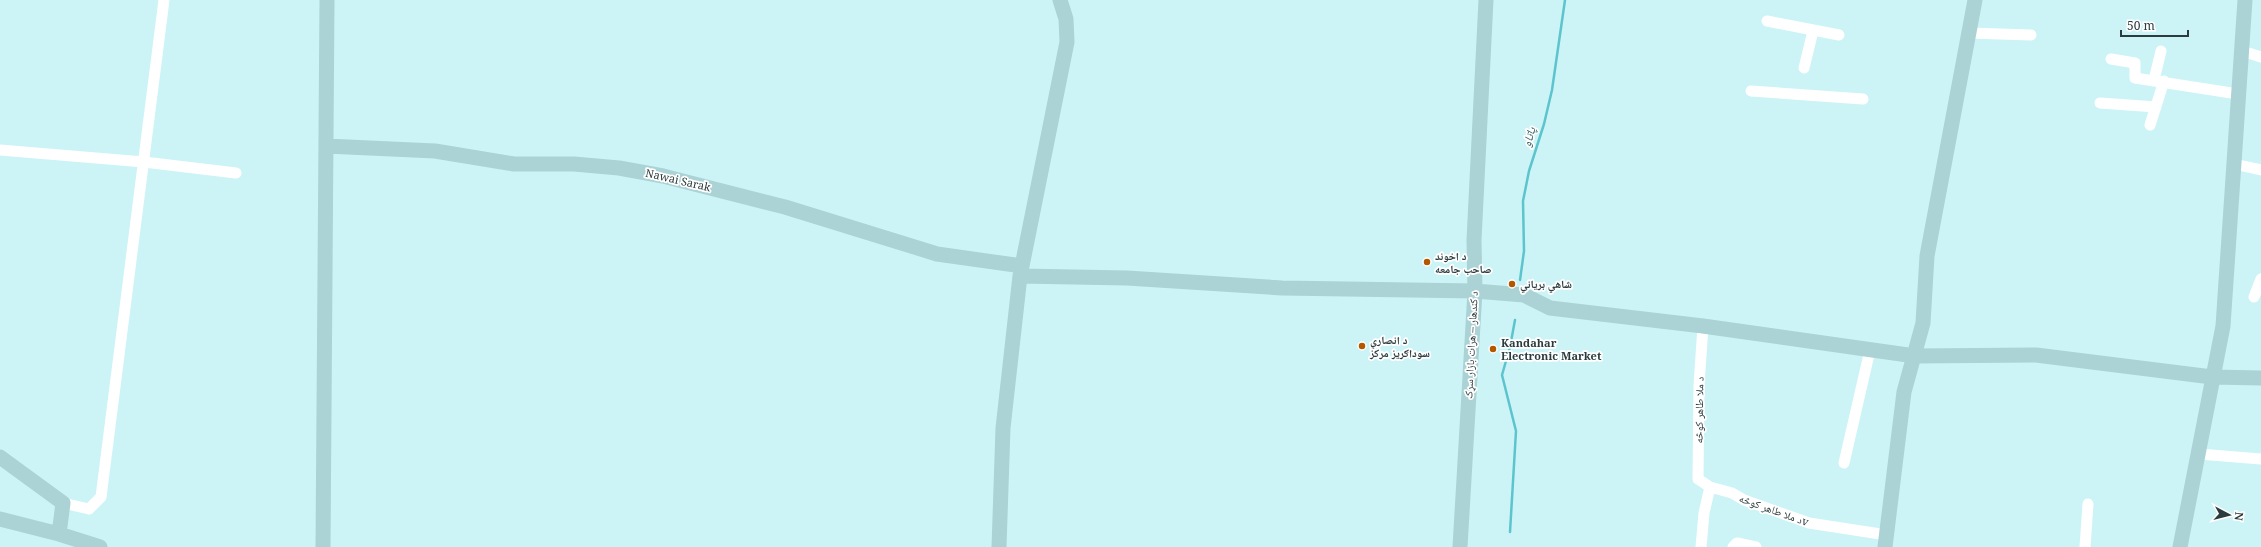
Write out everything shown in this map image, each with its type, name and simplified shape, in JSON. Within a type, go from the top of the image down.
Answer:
[{"type":"street","points":[[0,457],[63,503],[89,509],[101,497],[164,0]]},
{"type":"street","points":[[323,547],[327,0]]},
{"type":"street","points":[[999,547],[1002,428],[1021,271],[1067,42],[1066,18],[1060,0]]},
{"type":"street","name":"د کندهار – هرات بازار سړک","points":[[1460,547],[1475,291],[1474,240],[1486,0]]},
{"type":"street","points":[[1886,541],[1904,392],[1923,323],[1928,256],[1975,0]]},
{"type":"street","points":[[2180,547],[2223,326],[2245,0]]},
{"type":"street","points":[[1767,20],[1812,31],[1839,35]]},
{"type":"street","points":[[1804,68],[1812,31]]},
{"type":"street","points":[[1969,32],[2031,35]]},
{"type":"street","points":[[2150,125],[2156,107],[2161,51]]},
{"type":"street","points":[[2242,51],[2261,57]]},
{"type":"street","points":[[2111,59],[2134,63],[2135,78],[2238,94]]},
{"type":"street","points":[[1751,91],[1863,99]]},
{"type":"street","points":[[2100,103],[2156,107]]},
{"type":"street","name":"Nawai Sarak","points":[[326,146],[435,151],[514,164],[574,164],[619,168],[663,176],[785,207],[937,254],[1021,271],[1282,288],[1475,291],[1524,295],[1550,308],[1703,326],[1915,356],[2036,355],[2212,377],[2261,378]]},
{"type":"street","points":[[0,150],[144,162],[236,173]]},
{"type":"street","points":[[2234,164],[2261,170]]},
{"type":"street","points":[[2254,297],[2261,279]]},
{"type":"street","name":"د ملا طاهر کوڅه","points":[[1703,326],[1699,385],[1698,480],[1710,487]]},
{"type":"street","points":[[1844,463],[1870,350]]},
{"type":"street","points":[[2199,454],[2261,460]]},
{"type":"street","points":[[1702,547],[1703,519],[1710,487]]},
{"type":"street","name":"د ملا طاهر کوڅهv","points":[[1710,487],[1732,493],[1744,500],[1809,523],[1886,541]]},
{"type":"street","points":[[59,534],[63,503]]},
{"type":"street","points":[[2085,547],[2088,504]]},
{"type":"street","points":[[0,518],[100,547]]},
{"type":"street","points":[[1733,547],[1737,543],[1756,547]]},
{"type":"waterway","name":"پاتاو","points":[[1520,280],[1524,251],[1523,201],[1529,171],[1544,124],[1552,90],[1565,0]]},
{"type":"waterway","points":[[1510,532],[1516,431],[1502,375],[1510,347],[1515,320]]},
{"type":"place","name":"د اخوند صاحب جامعه","points":[[1427,262]]},
{"type":"place","name":"شاهي برياني","points":[[1512,284]]},
{"type":"place","name":"د انصاري سوداګریز مرکز","points":[[1362,346]]},
{"type":"place","name":"Kandahar Electronic Market","points":[[1493,349]]}]
